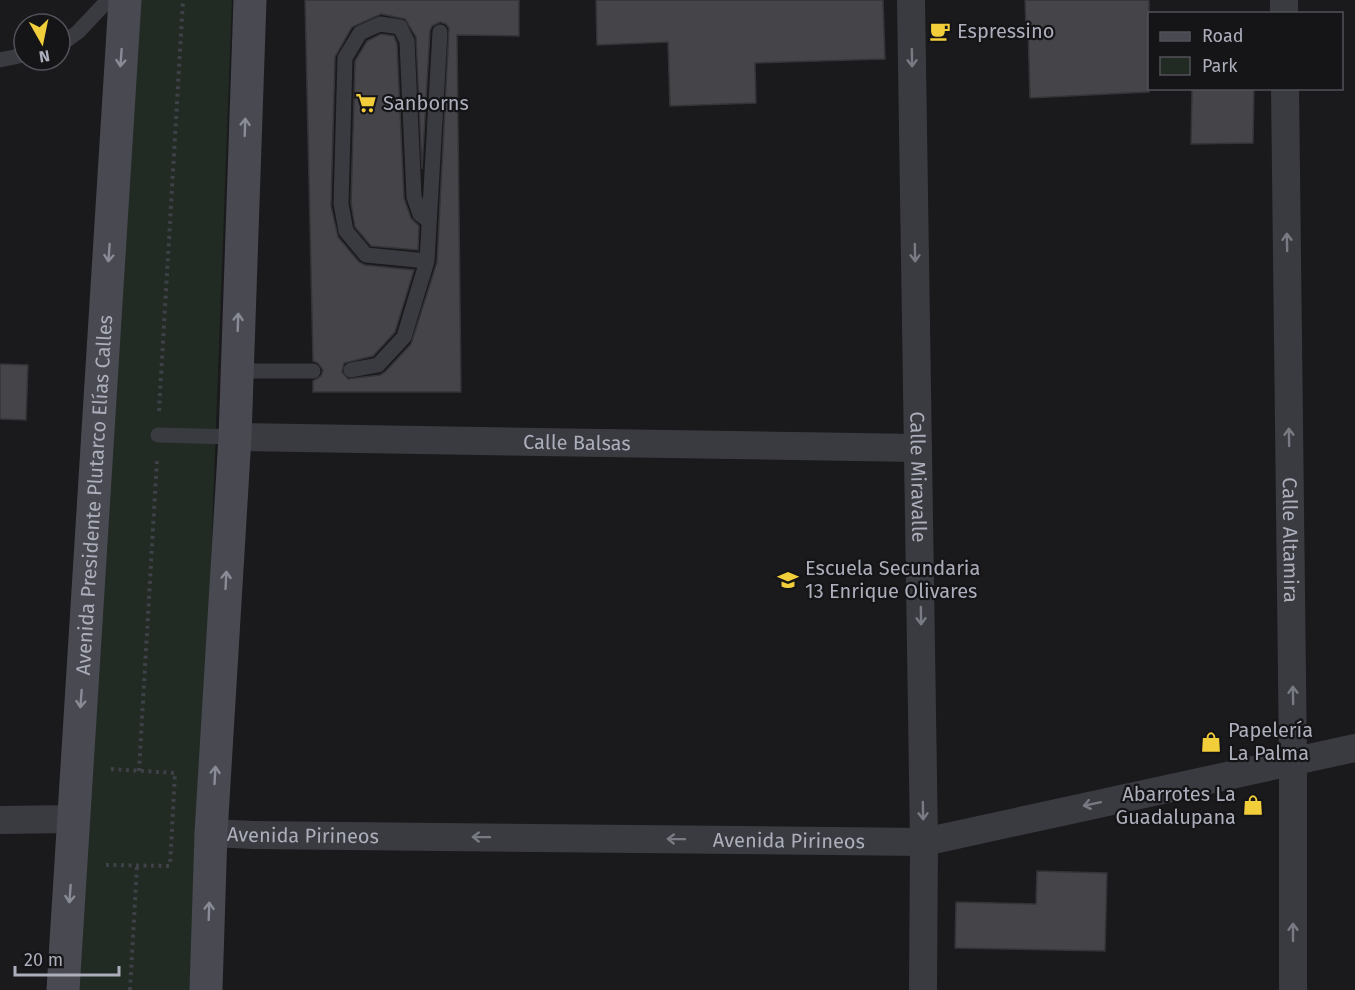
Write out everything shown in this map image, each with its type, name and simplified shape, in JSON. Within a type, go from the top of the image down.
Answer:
[{"type":"main road","name":"Avenida Presidente Plutarco Elías Calles","points":[[63,990],[124,0]]},
{"type":"main road","points":[[206,990],[211,833],[235,437],[250,0]]},
{"type":"street","name":"Calle Miravalle","points":[[911,0],[924,842],[923,990]]},
{"type":"street","name":"Calle Altamira","points":[[1285,90],[1293,760],[1293,990]]},
{"type":"street","name":"Calle Balsas","points":[[235,437],[918,448]]},
{"type":"street","name":"Avenida Pirineos","points":[[211,833],[924,842],[1355,748]]},
{"type":"street","points":[[0,820],[73,819]]},
{"type":"lane","points":[[72,36],[108,0]]},
{"type":"lane","points":[[427,261],[366,255],[346,231],[341,204],[345,58],[360,33],[380,24],[400,27],[407,41],[414,197],[420,214],[429,221]]},
{"type":"lane","points":[[351,370],[378,365],[404,337],[427,261],[440,32]]},
{"type":"lane","points":[[236,371],[313,371]]},
{"type":"lane","points":[[158,435],[235,437]]},
{"type":"path","points":[[139,771],[183,0]]},
{"type":"path","points":[[108,769],[175,773],[170,866]]},
{"type":"path","points":[[72,864],[210,868]]},
{"type":"path","points":[[130,990],[137,866]]},
{"type":"green space","points":[[135,0],[232,0],[195,990],[73,990]]},
{"type":"building","points":[[305,0],[519,0],[519,36],[457,35],[461,392],[313,392],[313,381],[321,376],[323,370],[318,363],[313,361]],"holes":[[[381,14],[405,19],[416,37],[422,169],[430,31],[432,26],[440,22],[449,28],[437,262],[411,344],[380,375],[348,379],[342,372],[344,363],[373,356],[395,332],[414,270],[365,265],[359,262],[338,237],[331,206],[335,57],[352,27]]]},
{"type":"building","points":[[596,0],[883,0],[885,59],[755,63],[756,103],[670,106],[668,42],[597,45]]},
{"type":"building","points":[[1025,0],[1149,0],[1149,92],[1030,98],[1028,29],[1026,29]]},
{"type":"building","points":[[381,34],[394,36],[397,44],[404,198],[411,218],[419,226],[418,250],[371,246],[355,227],[351,203],[355,61],[367,41]]},
{"type":"building","points":[[1192,90],[1254,90],[1253,143],[1191,144]]},
{"type":"building","points":[[0,364],[28,365],[26,420],[0,419]]},
{"type":"building","points":[[1037,871],[1107,873],[1105,951],[955,948],[956,902],[1036,904]]},
{"type":"place","name":"Espressino","points":[[940,31]]},
{"type":"place","name":"Sanborns","points":[[366,103]]},
{"type":"place","name":"Escuela Secundaria 13 Enrique Olivares","points":[[788,580]]},
{"type":"place","name":"Papelería La Palma","points":[[1211,742]]},
{"type":"place","name":"Abarrotes La Guadalupana","points":[[1253,805]]}]
